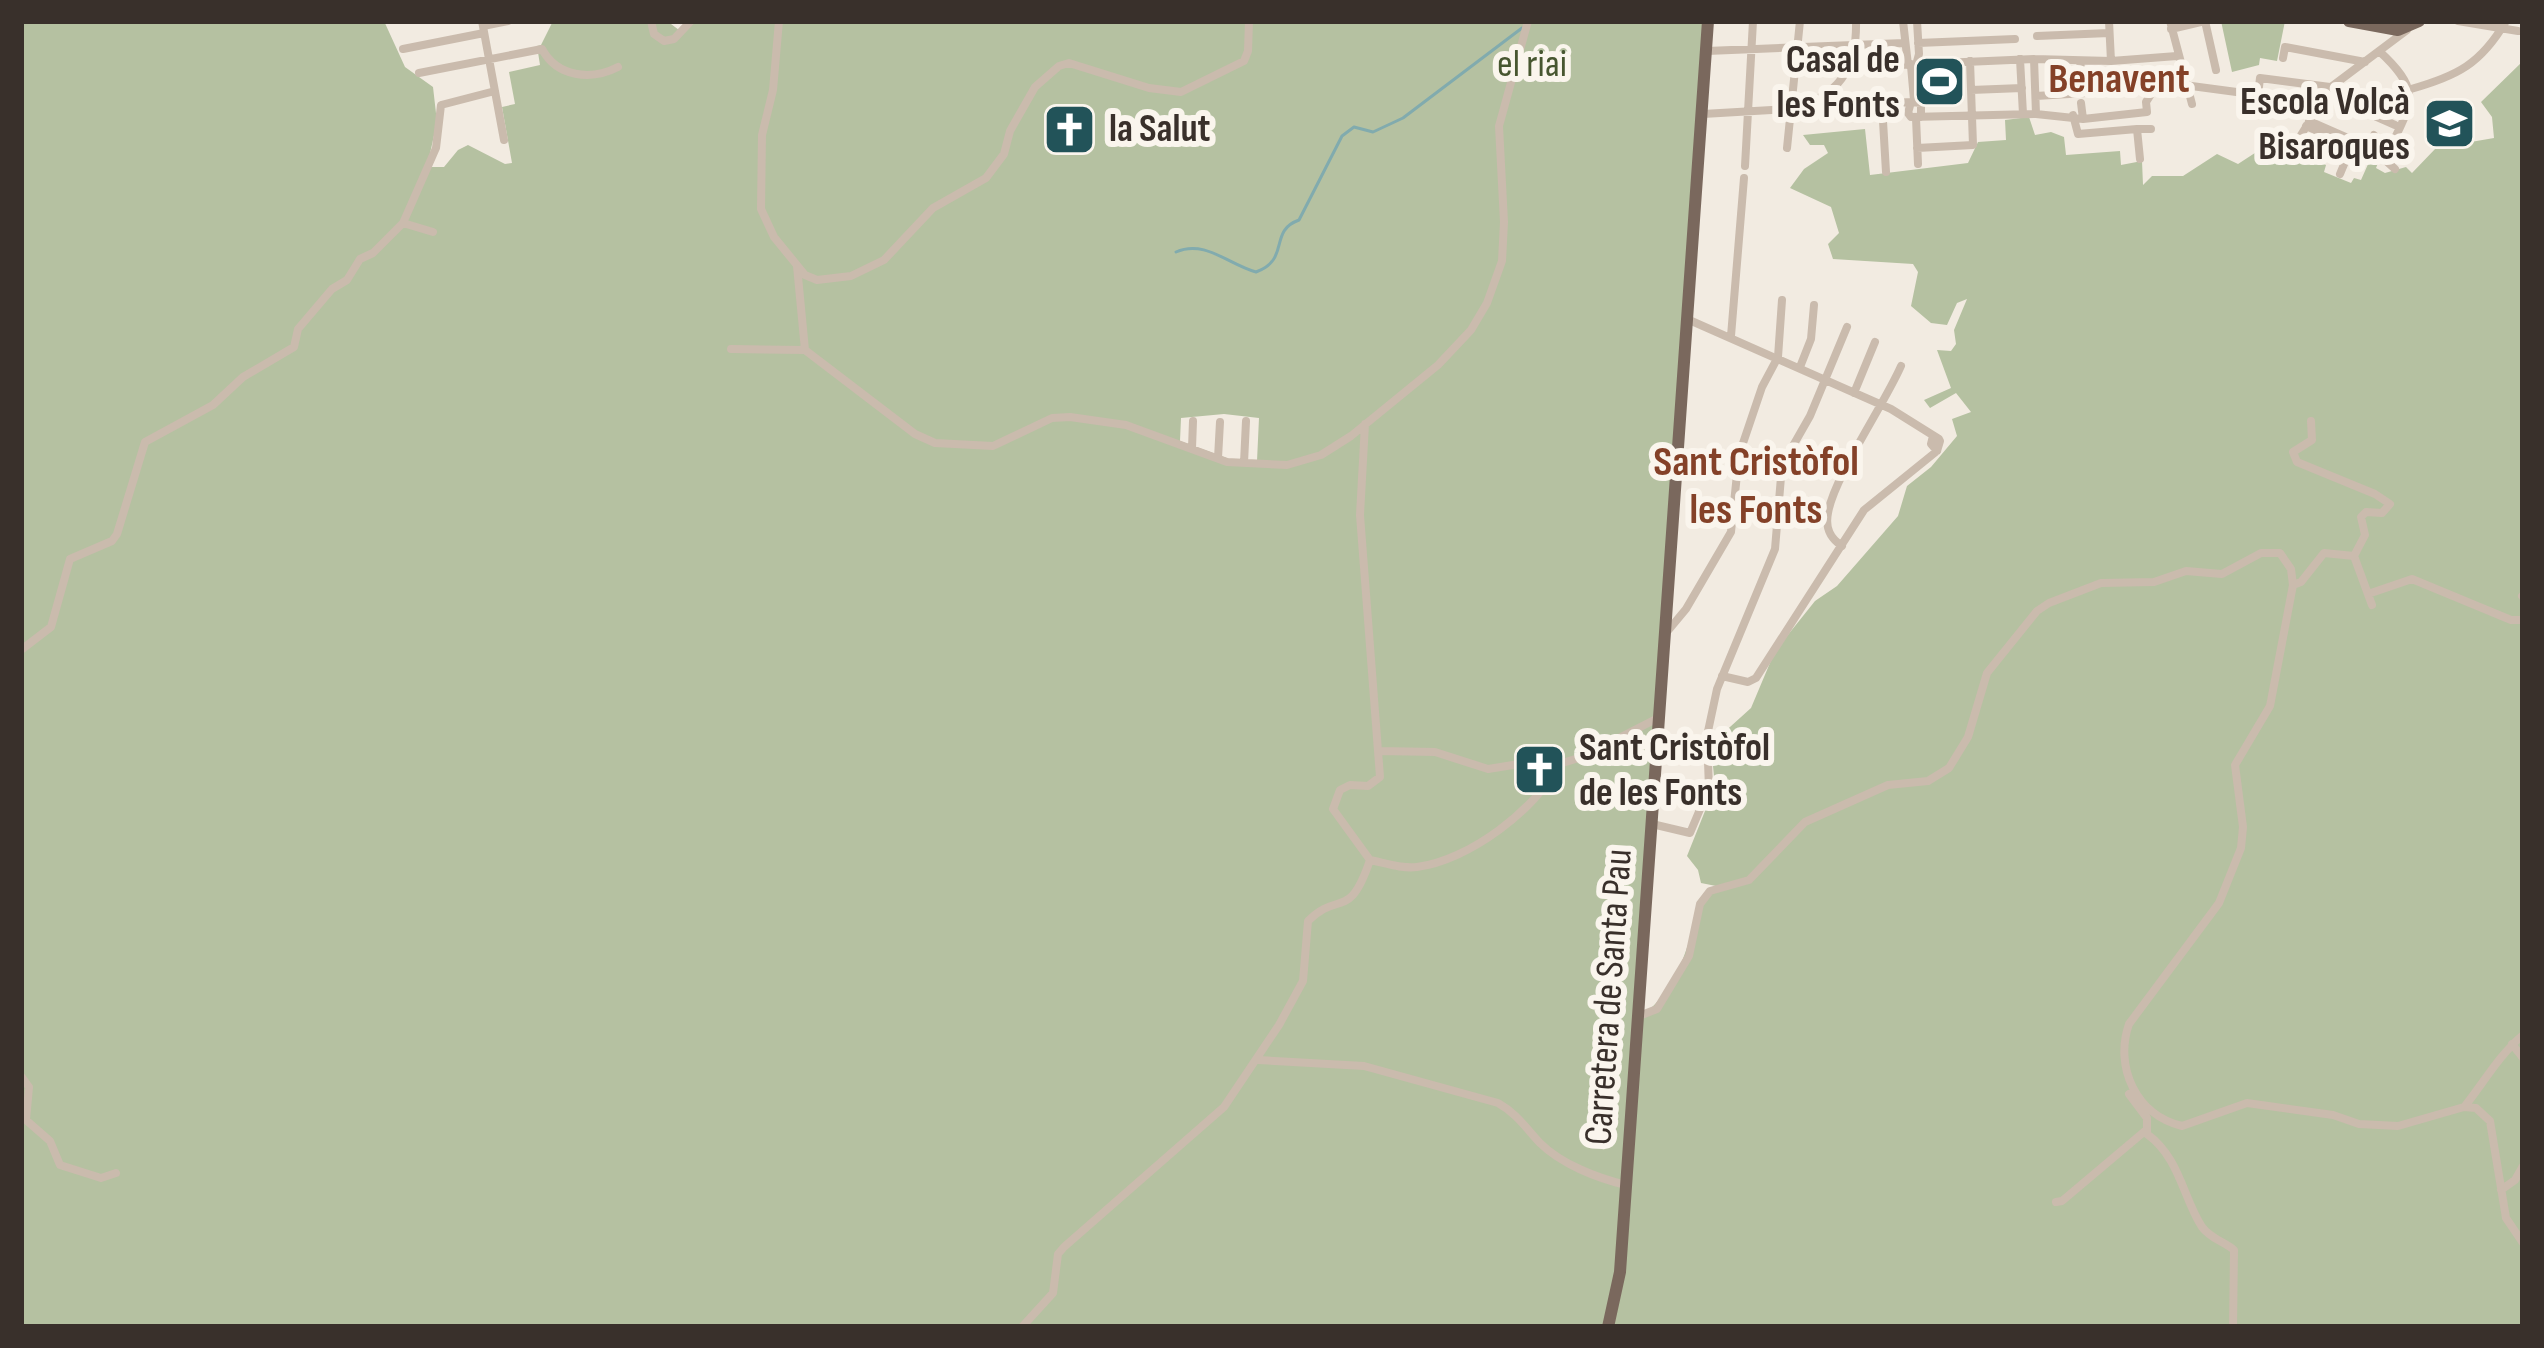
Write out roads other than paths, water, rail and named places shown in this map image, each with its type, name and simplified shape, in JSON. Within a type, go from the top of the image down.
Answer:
[{"type":"main road","points":[[2348,21],[2394,26],[2418,21]]},
{"type":"main road","name":"Carretera de Santa Pau","points":[[1608,1327],[1620,1272],[1708,22]]},
{"type":"street","points":[[403,49],[508,21]]},
{"type":"street","points":[[651,21],[654,34],[664,41],[674,39],[691,21]]},
{"type":"street","points":[[779,21],[773,90],[762,135],[761,209],[774,237],[805,275],[817,280],[866,271],[884,260],[933,208],[986,178],[1004,154],[1010,131],[1035,87],[1064,63],[1149,88],[1181,92],[1244,61],[1249,21]]},
{"type":"street","points":[[731,349],[806,350],[915,434],[935,443],[992,446],[1058,417],[1115,423],[1244,463],[1287,465],[1321,455],[1438,365],[1471,330],[1487,303],[1502,261],[1499,126],[1528,21]]},
{"type":"street","points":[[1745,166],[1753,21]]},
{"type":"street","points":[[1787,148],[1800,21]]},
{"type":"street","points":[[1790,108],[1828,94],[1850,67],[1857,46],[1856,21]]},
{"type":"street","points":[[1903,21],[1912,66]]},
{"type":"street","points":[[1912,101],[1917,21]]},
{"type":"street","points":[[2109,21],[2111,61]]},
{"type":"street","points":[[2192,104],[2171,25],[2206,21],[2216,70]]},
{"type":"street","points":[[2339,174],[2345,162],[2302,141],[2307,123],[2325,95],[2418,21]]},
{"type":"street","points":[[2458,21],[2504,25],[2518,31]]},
{"type":"street","points":[[2411,89],[2455,75],[2478,58],[2504,25]]},
{"type":"street","points":[[2383,48],[2394,26]]},
{"type":"street","points":[[483,27],[504,140]]},
{"type":"street","points":[[2038,36],[2109,33]]},
{"type":"street","points":[[1918,43],[2015,39]]},
{"type":"street","points":[[1707,51],[1904,44]]},
{"type":"street","points":[[2283,58],[2285,47],[2365,62]]},
{"type":"street","points":[[2383,48],[2411,89],[2410,103],[2385,160],[2395,169]]},
{"type":"street","points":[[419,73],[542,49],[554,65],[587,78],[618,67]]},
{"type":"street","points":[[1850,67],[2177,56]]},
{"type":"street","points":[[2020,59],[2023,114]]},
{"type":"street","points":[[2034,59],[2036,114]]},
{"type":"street","points":[[2080,61],[2083,98],[2078,134],[2151,129]]},
{"type":"street","points":[[1917,148],[1973,145],[1970,62]]},
{"type":"street","points":[[2258,95],[2260,78],[2325,95],[2395,125]]},
{"type":"street","points":[[2036,95],[2083,98],[2184,86],[2258,95],[2325,95]]},
{"type":"street","points":[[1971,90],[2022,88]]},
{"type":"street","points":[[21,650],[51,627],[70,559],[112,541],[117,534],[145,442],[213,405],[243,377],[295,346],[298,329],[332,290],[403,223],[436,148],[444,103],[495,91]]},
{"type":"street","points":[[1918,117],[2147,112],[2146,102],[2153,91]]},
{"type":"street","points":[[1702,114],[1912,101],[1923,106],[1918,117],[1918,164]]},
{"type":"street","points":[[1882,104],[1886,172]]},
{"type":"street","points":[[2307,123],[2366,152],[2374,135]]},
{"type":"street","points":[[2137,130],[2140,159]]},
{"type":"street","points":[[1731,336],[1744,178]]},
{"type":"street","points":[[403,223],[433,232]]},
{"type":"street","points":[[797,265],[806,350]]},
{"type":"street","points":[[1665,634],[1728,540],[1741,447],[1778,357],[1781,301]]},
{"type":"street","points":[[1800,367],[1811,339],[1814,305]]},
{"type":"street","points":[[1688,319],[1884,406],[1942,442],[1870,505],[1756,678],[1748,682],[1722,676]]},
{"type":"street","points":[[1652,824],[1690,833],[1694,827],[1709,788],[1707,736],[1722,676],[1773,558],[1784,459],[1827,380],[1847,327]]},
{"type":"street","points":[[1854,392],[1875,342]]},
{"type":"street","points":[[1842,546],[1828,528],[1832,499],[1901,366]]},
{"type":"street","points":[[1192,448],[1193,421]]},
{"type":"street","points":[[1244,463],[1246,421]]},
{"type":"street","points":[[2311,421],[2312,440],[2295,448],[2293,458],[2390,504],[2382,513],[2366,512],[2361,517],[2366,535],[2354,556],[2372,604]]},
{"type":"street","points":[[1218,458],[1220,422]]},
{"type":"street","points":[[1365,424],[1360,515],[1380,777],[1376,783],[1345,786],[1337,793],[1333,809],[1370,860],[1418,867],[1466,851],[1536,798],[1558,764]]},
{"type":"street","points":[[1637,1016],[1657,1009],[1689,956],[1704,895],[1749,880],[1805,822],[1888,785],[1928,781],[1949,768],[1968,736],[1987,673],[2029,619],[2049,603],[2102,583],[2154,582],[2186,571],[2222,574],[2270,551],[2287,560],[2293,585],[2270,706],[2235,765],[2241,848],[2219,903],[2129,1024],[2125,1042],[2132,1089],[2148,1109],[2182,1126],[2247,1103],[2333,1115],[2359,1124],[2398,1126],[2464,1107],[2480,1110],[2490,1121],[2510,1228],[2523,1243]]},
{"type":"street","points":[[2293,585],[2324,554],[2354,556]]},
{"type":"street","points":[[2368,594],[2412,579],[2512,620],[2523,620]]},
{"type":"street","points":[[1380,751],[1435,752],[1488,769],[1538,760],[1558,764],[1659,718]]},
{"type":"street","points":[[1022,1327],[1050,1298],[1058,1254],[1064,1247],[1220,1112],[1303,981],[1308,921],[1354,896],[1370,860]]},
{"type":"street","points":[[2464,1107],[2523,1035]]},
{"type":"street","points":[[2512,1044],[2523,1058]]},
{"type":"street","points":[[1256,1060],[1364,1066],[1498,1103],[1511,1110],[1551,1152],[1591,1174],[1626,1185]]},
{"type":"street","points":[[21,1076],[29,1087],[26,1120],[49,1139],[60,1165],[101,1178],[116,1173]]},
{"type":"street","points":[[2056,1202],[2146,1130],[2147,1118],[2133,1102],[2132,1089]]},
{"type":"street","points":[[2146,1130],[2188,1192],[2204,1229],[2234,1250],[2233,1327]]},
{"type":"street","points":[[2501,1190],[2523,1166]]},
{"type":"waterway","points":[[1176,252],[1207,251],[1256,272],[1267,266],[1284,231],[1299,220],[1342,136],[1354,127],[1373,132],[1403,118],[1522,28]]},
{"type":"place","name":"Casal de les Fonts","points":[[1939,82]]},
{"type":"place","name":"Escola Volcà Bisaroques","points":[[2449,124]]},
{"type":"place","name":"la Salut","points":[[1070,129]]},
{"type":"place","name":"Sant Cristòfol de les Fonts","points":[[1540,770]]},
{"type":"district","name":"Benavent","points":[[2119,79]]},
{"type":"district","name":"Sant Cristòfol les Fonts","points":[[1756,486]]},
{"type":"park label","name":"el riai","points":[[1532,64]]}]
